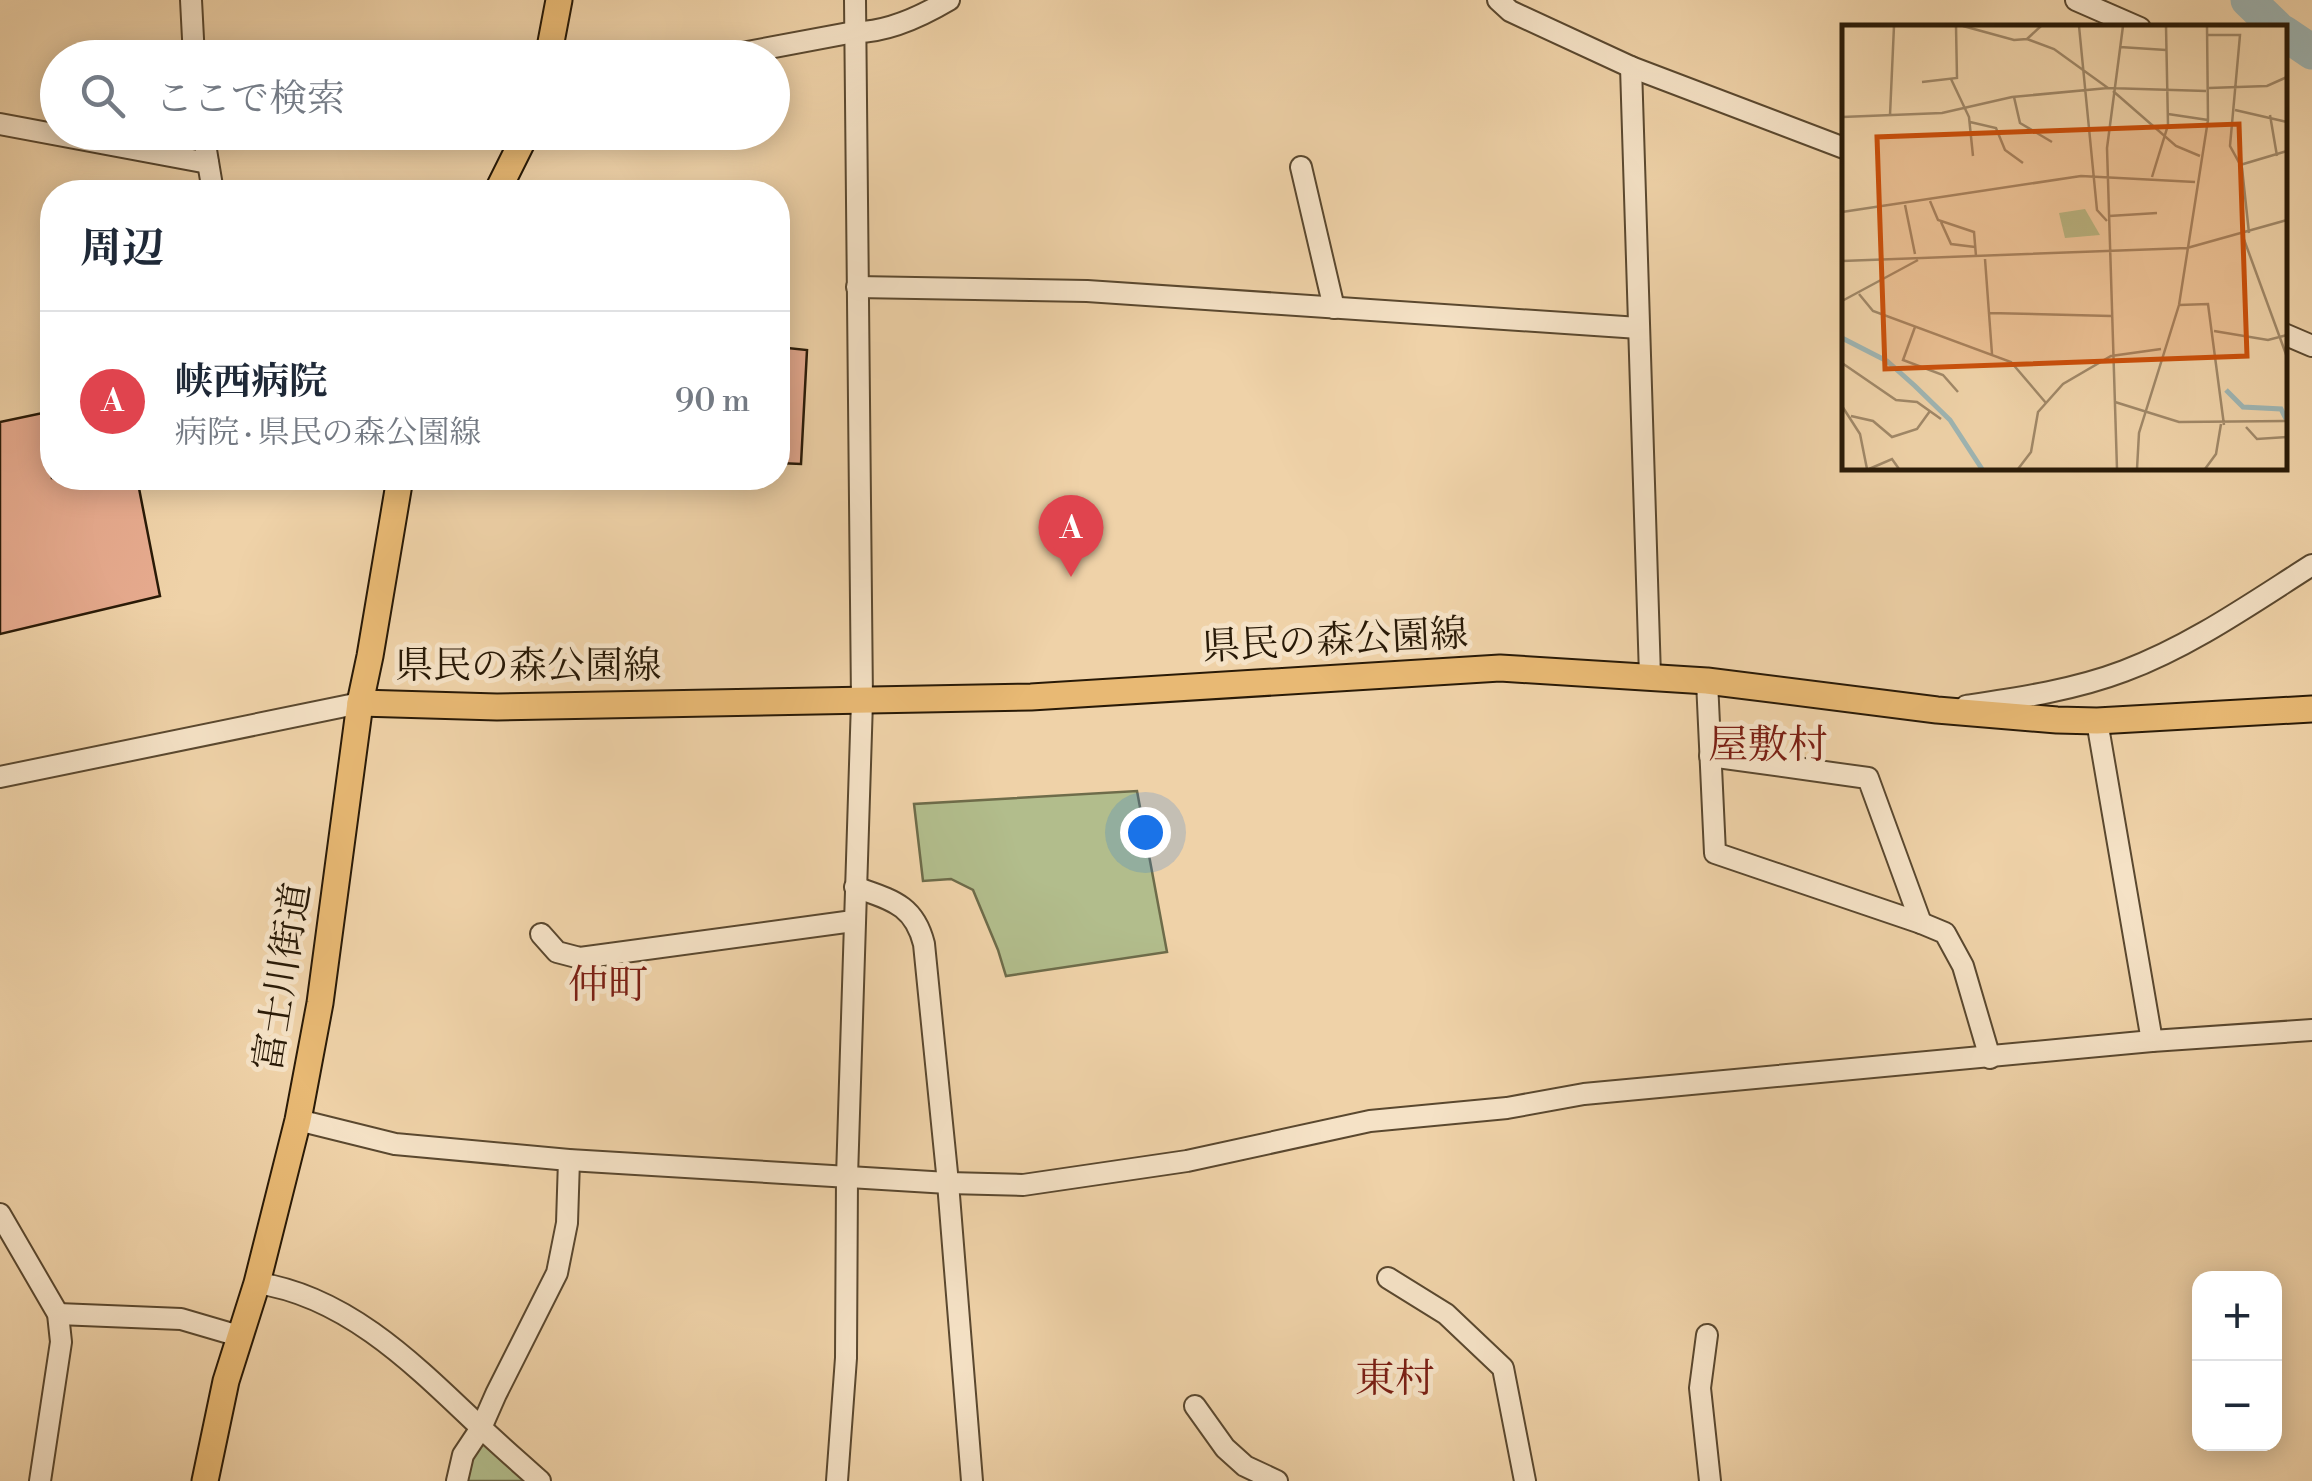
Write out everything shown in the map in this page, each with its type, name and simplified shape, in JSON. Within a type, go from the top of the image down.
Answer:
[{"type":"main road","points":[[551,40],[559,0]]},
{"type":"main road","points":[[503,180],[518,150]]},
{"type":"main road","name":"富士川街道","points":[[205,1481],[222,1396],[257,1283],[298,1120],[320,1003],[360,703],[398,490]]},
{"type":"main road","name":"県民の森公園線","points":[[360,703],[497,706],[1051,696],[1500,668],[1707,681],[1937,710],[2058,720],[2312,709]]},
{"type":"street","points":[[191,0],[193,40]]},
{"type":"street","points":[[837,1481],[846,1358],[853,920],[862,701],[854,0]]},
{"type":"street","points":[[790,44],[870,32],[926,14],[949,0]]},
{"type":"street","points":[[1498,0],[1510,11],[1631,67],[1842,147]]},
{"type":"street","points":[[2076,0],[2133,25]]},
{"type":"street","points":[[1631,67],[1650,676]]},
{"type":"street","points":[[0,124],[40,132]]},
{"type":"street","points":[[135,150],[208,164]]},
{"type":"street","points":[[206,150],[211,180]]},
{"type":"street","points":[[1301,167],[1334,308]]},
{"type":"street","points":[[857,287],[1087,291],[1639,328]]},
{"type":"street","points":[[2287,335],[2312,346]]},
{"type":"street","points":[[1937,710],[2085,684],[2126,670],[2191,640],[2312,565]]},
{"type":"street","points":[[1707,681],[1715,852],[1922,922],[1946,934],[1962,966],[1990,1058]]},
{"type":"street","points":[[1,771],[360,703]]},
{"type":"street","points":[[2098,721],[2152,1041]]},
{"type":"street","points":[[1710,756],[1868,778],[1922,922]]},
{"type":"street","points":[[855,887],[892,900],[919,924],[948,1184],[972,1481]]},
{"type":"street","points":[[541,934],[557,952],[580,958],[853,920]]},
{"type":"street","points":[[298,1120],[395,1144],[569,1160],[1023,1186],[1187,1161],[1370,1120],[1508,1108],[1584,1094],[2152,1041],[2312,1030]]},
{"type":"street","points":[[456,1481],[463,1455],[481,1428],[558,1273],[567,1223],[569,1160]]},
{"type":"street","points":[[1,1219],[58,1314],[60,1342],[40,1481]]},
{"type":"street","points":[[1388,1278],[1446,1314],[1503,1368],[1525,1481]]},
{"type":"street","points":[[257,1283],[280,1286],[323,1303],[406,1357],[540,1481]]},
{"type":"street","points":[[58,1314],[181,1319],[239,1336]]},
{"type":"street","points":[[1707,1335],[1700,1388],[1710,1481]]},
{"type":"street","points":[[1196,1406],[1226,1448],[1245,1466],[1277,1481]]},
{"type":"green space","points":[[1137,791],[1167,952],[1006,976],[973,890],[951,879],[923,881],[914,804]]},
{"type":"green space","points":[[484,1438],[535,1481],[463,1481],[469,1458]]},
{"type":"building","points":[[790,348],[807,350],[801,464],[790,464]]},
{"type":"building","points":[[40,414],[40,490],[139,490],[160,596],[0,634],[0,422]]},
{"type":"waterway","points":[[2248,0],[2274,25]]},
{"type":"waterway","points":[[2287,35],[2312,52]]},
{"type":"place","name":"峡西病院","points":[[1071,577]]},
{"type":"district","name":"屋敷村","points":[[1768,746]]},
{"type":"district","name":"仲町","points":[[608,986]]},
{"type":"district","name":"東村","points":[[1395,1380]]}]
